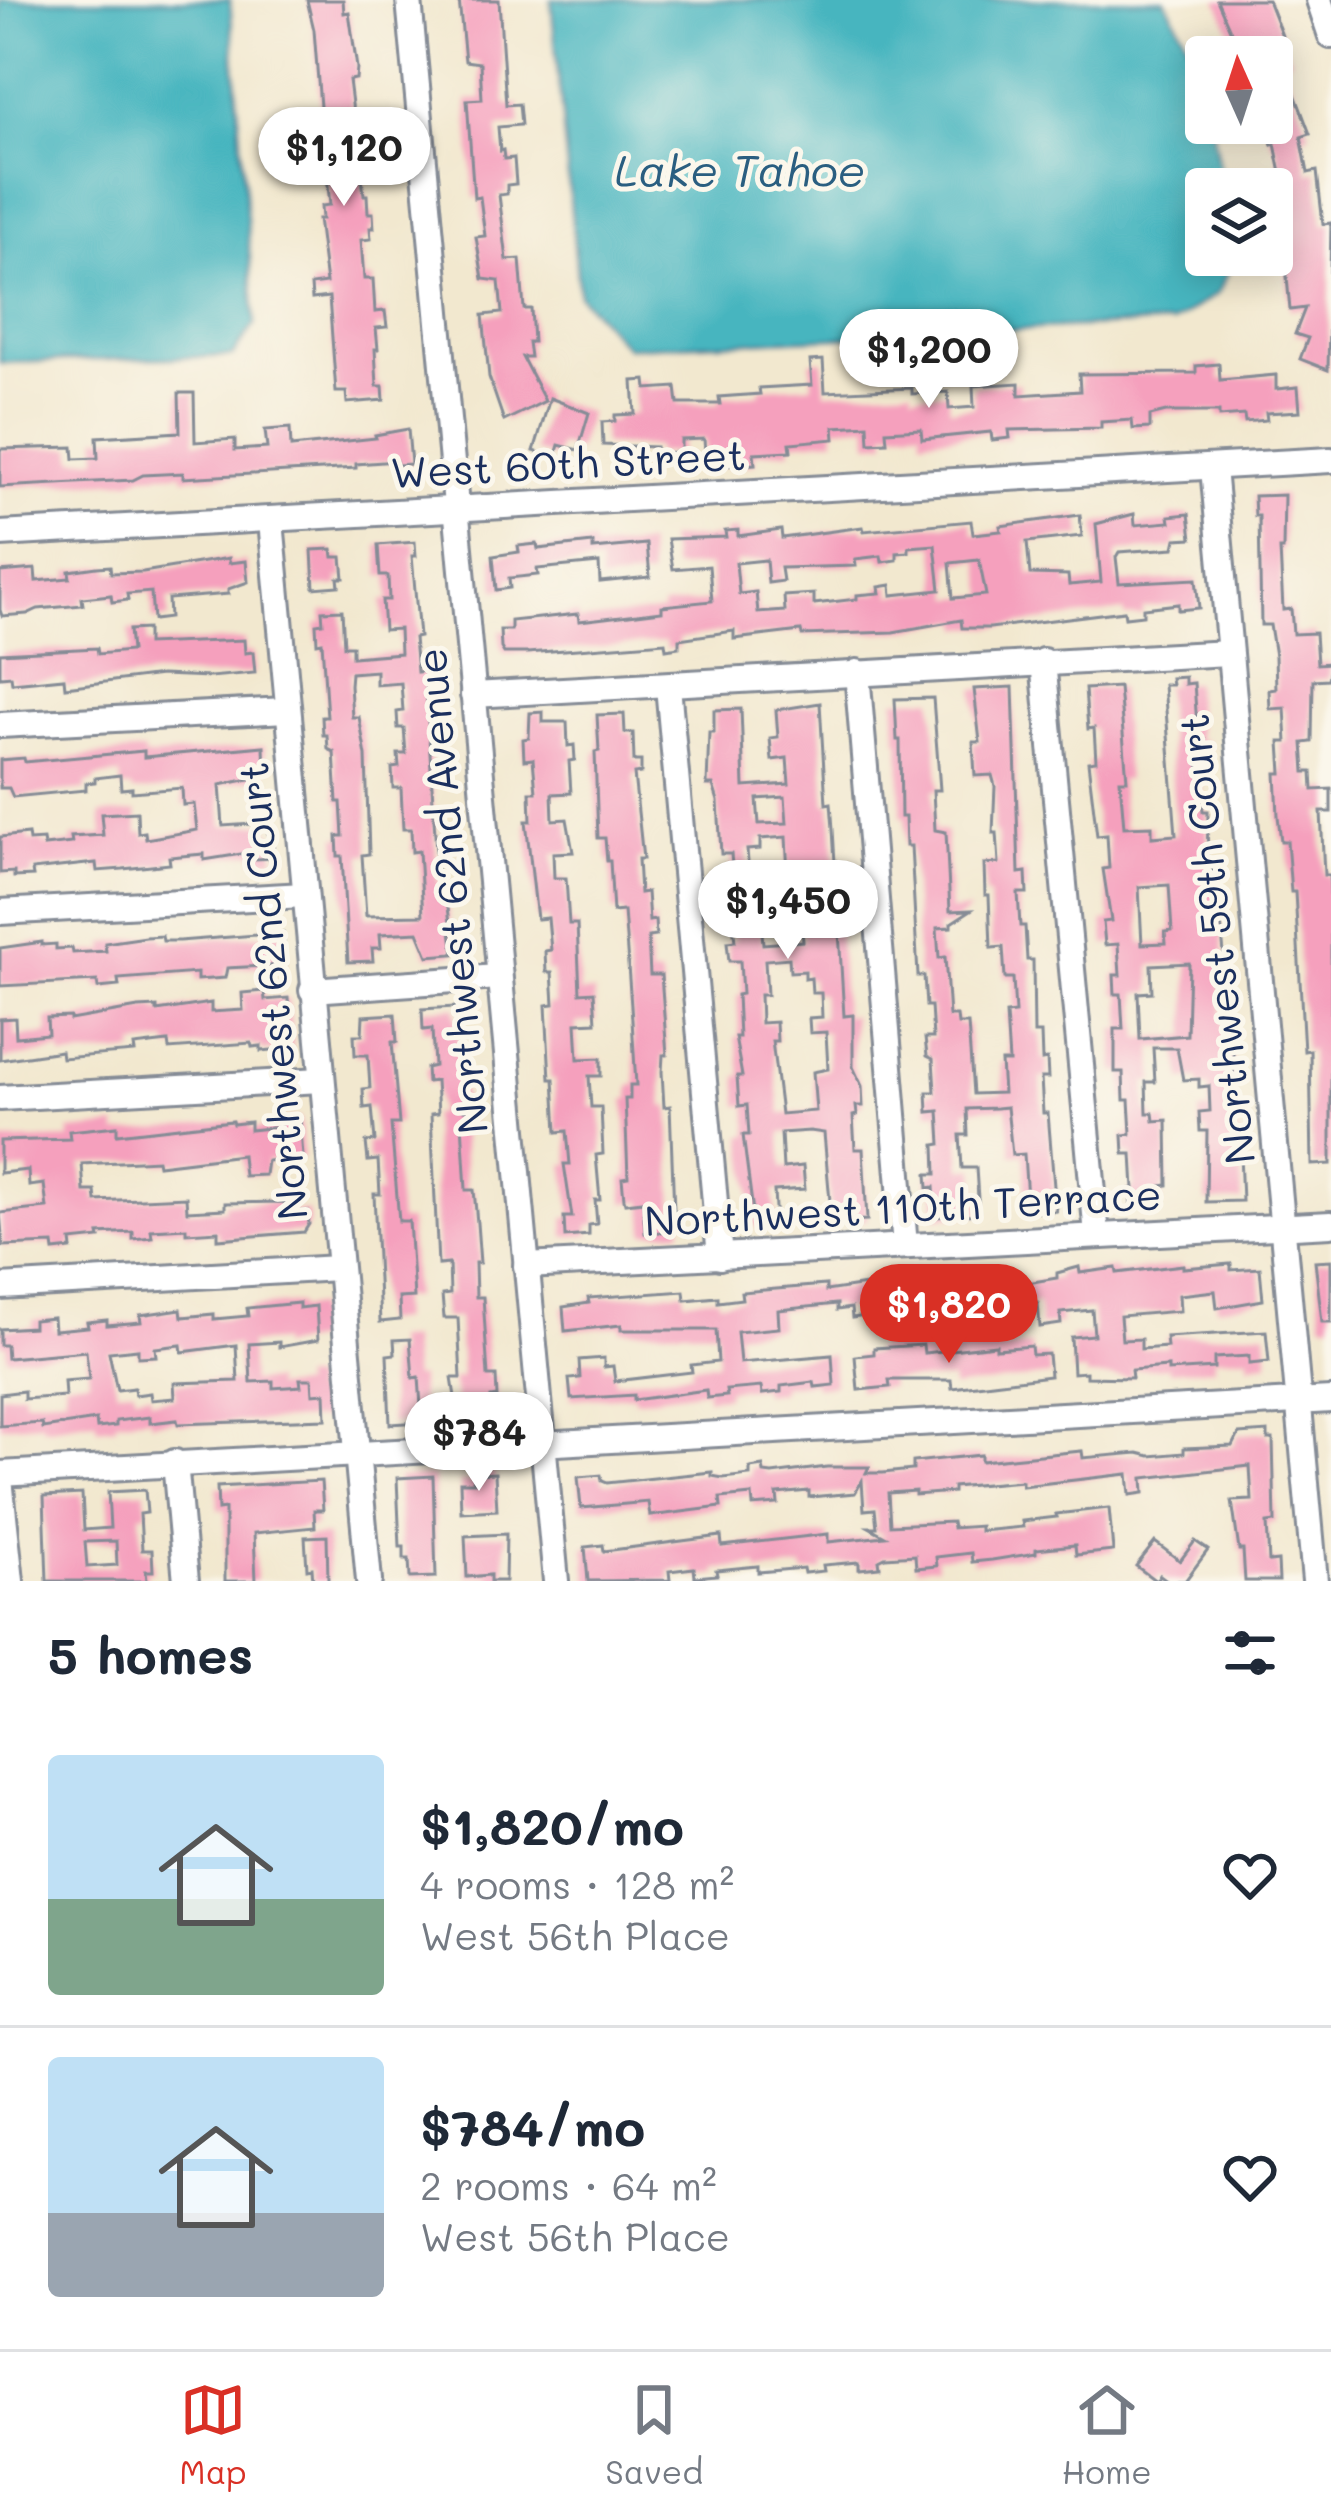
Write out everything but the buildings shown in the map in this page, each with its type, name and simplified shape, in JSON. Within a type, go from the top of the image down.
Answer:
[{"type":"street","name":"Northwest 62nd Avenue","points":[[409,0],[556,1581]]},
{"type":"street","points":[[1318,0],[1331,36]]},
{"type":"street","name":"West 60th Street","points":[[0,534],[1331,460]]},
{"type":"street","name":"Northwest 59th Court","points":[[1213,468],[1316,1581]]},
{"type":"street","name":"Northwest 62nd Court","points":[[271,521],[369,1581]]},
{"type":"street","points":[[473,695],[1228,653]]},
{"type":"street","points":[[1043,661],[1097,1235]]},
{"type":"street","points":[[856,672],[905,1246]]},
{"type":"street","points":[[668,686],[720,1257]]},
{"type":"street","points":[[0,725],[286,710]]},
{"type":"street","points":[[0,912],[304,895]]},
{"type":"street","points":[[312,990],[498,977]]},
{"type":"street","points":[[0,1099],[321,1080]]},
{"type":"street","name":"Northwest 110th Terrace","points":[[526,1266],[1331,1224]]},
{"type":"street","points":[[0,1287],[338,1268]]},
{"type":"street","points":[[11,1581],[0,1476],[175,1462],[1331,1400]]},
{"type":"street","points":[[175,1462],[186,1581]]},
{"type":"water","points":[[0,0],[230,0],[255,324],[232,356],[0,363]]},
{"type":"water","name":"Lake Tahoe","points":[[551,0],[1165,0],[1185,38],[1185,144],[1215,144],[1219,168],[1185,168],[1185,276],[1226,276],[1218,293],[1172,323],[626,347],[579,295]]}]
